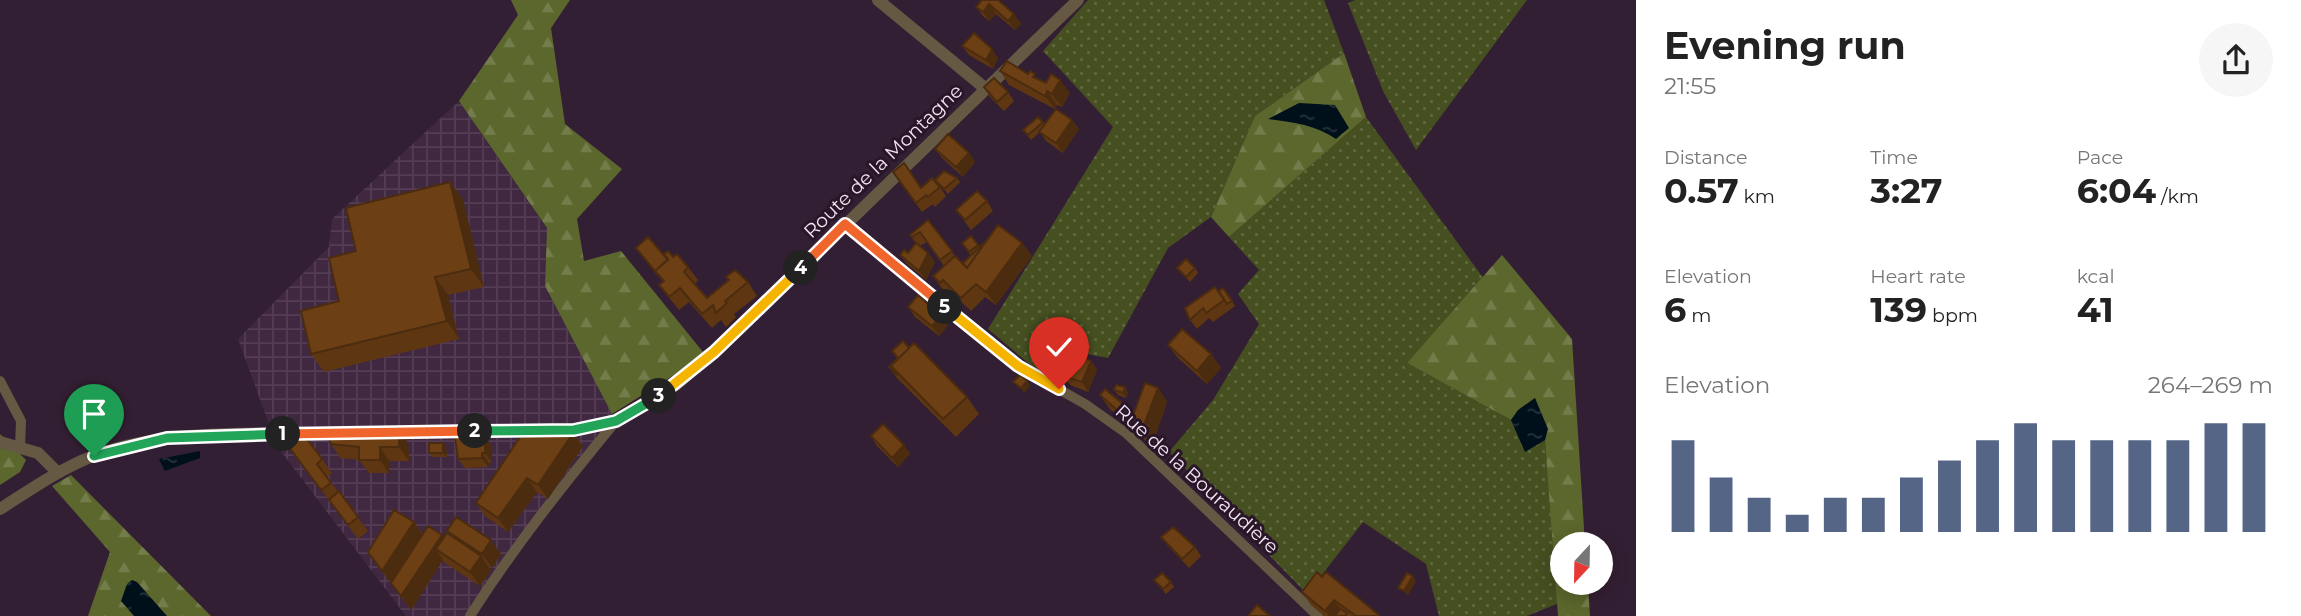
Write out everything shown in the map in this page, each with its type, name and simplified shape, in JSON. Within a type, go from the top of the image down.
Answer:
[{"type":"street","points":[[878,0],[986,89]]},
{"type":"street","name":"Route de la Montagne","points":[[0,509],[58,473],[94,456],[167,438],[574,430],[616,421],[677,384],[714,352],[1078,0]]},
{"type":"street","name":"Rue de la Bouraudière","points":[[845,224],[1018,366],[1085,404],[1126,433],[1318,616]]},
{"type":"street","points":[[0,381],[22,421],[20,448]]},
{"type":"street","points":[[470,616],[511,554],[616,421]]},
{"type":"street","points":[[0,442],[37,453],[58,473]]},
{"type":"shaded area","points":[[459,101],[547,229],[545,286],[616,421],[470,616],[406,616],[277,446],[238,339],[329,247],[332,219]]},
{"type":"green space","points":[[511,0],[570,0],[551,28],[565,124],[622,169],[577,219],[584,261],[621,251],[703,352],[674,375],[612,414],[545,286],[547,228],[459,101],[518,15]]},
{"type":"green space","points":[[1088,0],[1324,0],[1344,53],[1255,116],[1211,217],[1168,248],[1108,358],[1076,352],[1059,389],[988,329],[1113,127],[1043,51]]},
{"type":"green space","points":[[1355,0],[1527,0],[1416,150],[1383,91],[1348,3]]},
{"type":"green space","points":[[1344,53],[1366,117],[1229,237],[1211,217],[1255,116]]},
{"type":"green space","points":[[1366,117],[1484,279],[1407,363],[1511,420],[1525,451],[1545,440],[1553,532],[1550,532],[1550,595],[1558,595],[1559,603],[1527,616],[1439,616],[1426,564],[1363,522],[1307,594],[1169,452],[1213,400],[1259,324],[1238,294],[1259,270],[1229,237]]},
{"type":"green space","points":[[1502,255],[1572,339],[1584,532],[1552,532],[1545,440],[1535,398],[1511,420],[1407,363]]},
{"type":"green space","points":[[0,434],[26,460],[20,472],[0,485]]},
{"type":"green space","points":[[71,475],[211,616],[88,616],[110,552],[52,486]]},
{"type":"green space","points":[[1556,595],[1589,595],[1590,616],[1558,616]]},
{"type":"water","points":[[1299,103],[1335,105],[1349,128],[1336,139],[1312,127],[1268,119]]},
{"type":"water","points":[[1535,398],[1548,429],[1545,440],[1525,452],[1511,420],[1518,410]]},
{"type":"water","points":[[200,451],[200,458],[165,471],[159,459]]},
{"type":"water","points":[[132,580],[137,582],[167,616],[134,616],[121,601],[127,584]]},
{"type":"building","points":[[982,0],[998,0],[1014,14],[1008,21],[989,4],[983,12],[976,7]]},
{"type":"building","points":[[974,33],[992,49],[986,60],[962,46]]},
{"type":"building","points":[[1007,61],[1028,74],[1030,71],[1035,74],[1033,77],[1046,83],[1051,74],[1060,80],[1052,94],[1047,91],[1045,96],[1000,71]]},
{"type":"building","points":[[994,78],[1008,92],[997,102],[984,87]]},
{"type":"building","points":[[1056,109],[1072,120],[1056,143],[1039,132]]},
{"type":"building","points":[[1038,117],[1043,122],[1028,135],[1023,130]]},
{"type":"building","points":[[948,134],[969,153],[956,167],[935,149]]},
{"type":"building","points":[[904,163],[921,188],[932,178],[940,187],[916,203],[893,172]]},
{"type":"building","points":[[944,171],[957,178],[944,189],[935,180]]},
{"type":"building","points":[[450,182],[471,269],[435,277],[447,321],[311,354],[301,311],[339,301],[329,258],[356,251],[346,208]]},
{"type":"building","points":[[977,191],[987,201],[965,220],[956,210]]},
{"type":"building","points":[[928,220],[952,251],[940,260],[920,232],[912,237],[910,235]]},
{"type":"building","points":[[998,225],[1022,243],[986,292],[976,284],[961,298],[943,280],[940,283],[933,276],[955,256],[967,268]]},
{"type":"building","points":[[971,236],[978,245],[969,252],[962,243]]},
{"type":"building","points":[[648,237],[668,260],[655,271],[658,275],[636,248]]},
{"type":"building","points":[[985,242],[967,268],[963,263]]},
{"type":"building","points":[[916,243],[928,253],[919,271],[900,255],[904,250],[908,253]]},
{"type":"building","points":[[668,251],[673,257],[677,254],[688,267],[684,272],[707,298],[729,280],[726,277],[735,270],[748,282],[725,301],[727,303],[716,313],[713,305],[702,314],[680,288],[669,297],[659,285],[664,281],[655,271],[668,259],[664,254]]},
{"type":"building","points":[[1186,259],[1195,268],[1186,277],[1177,268]]},
{"type":"building","points":[[1215,287],[1224,300],[1206,313],[1203,308],[1190,320],[1185,308]]},
{"type":"building","points":[[1223,288],[1232,301],[1227,304],[1219,291]]},
{"type":"building","points":[[918,295],[941,316],[932,326],[908,307]]},
{"type":"building","points":[[1182,329],[1211,354],[1197,371],[1168,345]]},
{"type":"building","points":[[903,341],[909,348],[891,366],[897,375],[889,367],[898,358],[892,351]]},
{"type":"building","points":[[914,343],[967,397],[943,419],[891,366]]},
{"type":"building","points":[[1073,352],[1091,361],[1082,382],[1063,376],[1065,370],[1069,371],[1070,368],[1065,366]]},
{"type":"building","points":[[1020,375],[1027,381],[1021,388],[1013,382]]},
{"type":"building","points":[[1145,383],[1158,388],[1145,422],[1151,426],[1144,434],[1100,395],[1105,389],[1134,413]]},
{"type":"building","points":[[1116,385],[1125,387],[1123,393],[1114,390]]},
{"type":"building","points":[[883,424],[904,445],[892,458],[871,436]]},
{"type":"building","points":[[399,429],[399,447],[380,447],[380,460],[359,460],[359,447],[331,444],[327,433]]},
{"type":"building","points":[[300,430],[322,459],[317,464],[331,483],[321,490],[277,431]]},
{"type":"building","points":[[524,431],[573,433],[538,485],[527,478],[498,518],[476,503]]},
{"type":"building","points":[[463,434],[485,437],[485,453],[482,453],[482,458],[458,459],[455,437]]},
{"type":"building","points":[[429,443],[443,443],[443,453],[429,453]]},
{"type":"building","points":[[339,491],[358,517],[348,525],[329,500]]},
{"type":"building","points":[[394,510],[414,522],[382,571],[368,552]]},
{"type":"building","points":[[456,517],[491,540],[482,554],[447,531]]},
{"type":"building","points":[[428,526],[442,535],[401,596],[391,583]]},
{"type":"building","points":[[1173,527],[1195,547],[1182,559],[1161,537]]},
{"type":"building","points":[[447,533],[481,556],[470,572],[436,549]]},
{"type":"building","points":[[1317,572],[1322,577],[1326,572],[1379,615],[1356,616],[1334,600],[1325,611],[1302,592]]},
{"type":"building","points":[[1162,573],[1171,582],[1163,589],[1154,580]]},
{"type":"building","points":[[1407,573],[1413,576],[1404,591],[1398,588]]},
{"type":"building","points":[[1257,605],[1270,616],[1248,616]]},
{"type":"building","points":[[1340,609],[1347,613],[1345,616],[1335,616]]},
{"type":"route","points":[[94,456],[136,443],[167,438],[574,430],[616,421],[677,384],[714,352],[845,224],[1018,366],[1059,389]]}]
